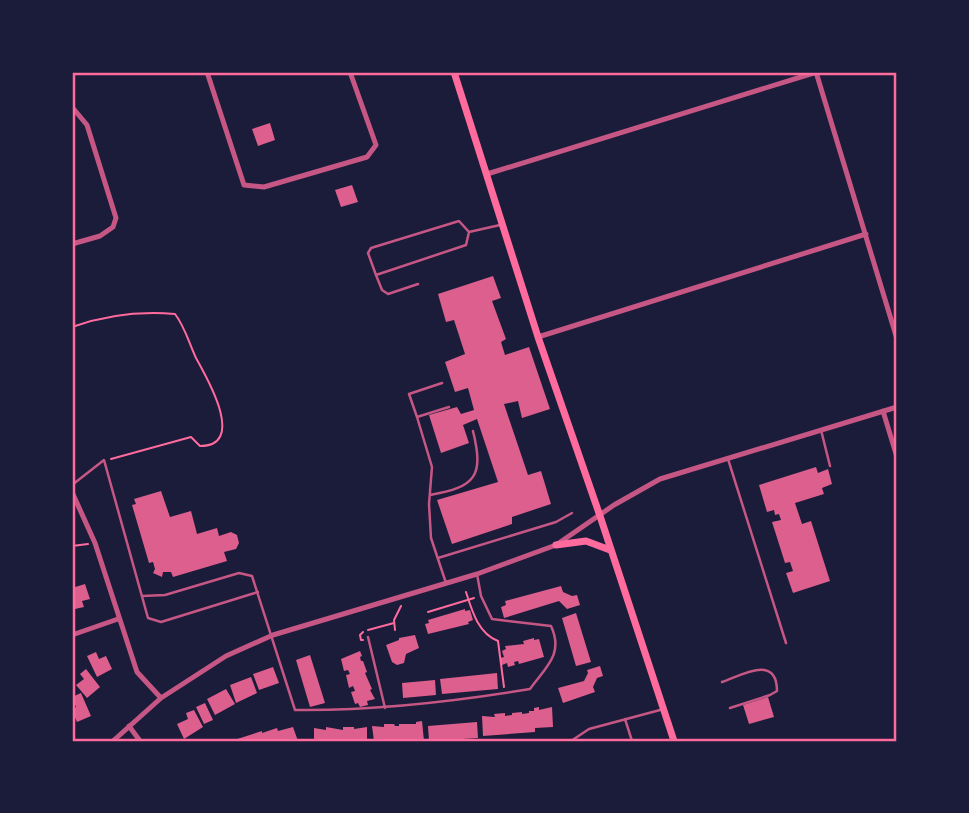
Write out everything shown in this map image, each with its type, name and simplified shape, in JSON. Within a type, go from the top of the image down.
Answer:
[{"type":"main road","points":[[454,72],[538,337],[674,741]]},
{"type":"main road","points":[[556,545],[586,541],[610,550]]},
{"type":"street","points":[[207,72],[244,185],[264,187],[367,157],[376,145],[350,72]]},
{"type":"street","points":[[487,174],[816,72],[897,339]]},
{"type":"street","points":[[72,107],[87,125],[116,218],[113,227],[100,236],[72,244]]},
{"type":"street","points":[[538,337],[866,233]]},
{"type":"street","points":[[113,741],[160,698],[226,656],[272,635],[477,574],[556,545],[614,505],[660,480],[897,407]]},
{"type":"street","points":[[883,411],[897,457]]},
{"type":"street","points":[[72,492],[95,543],[137,672],[160,698]]},
{"type":"street","points":[[72,635],[118,619]]},
{"type":"street","points":[[130,726],[140,741]]},
{"type":"lane","points":[[418,284],[388,294],[382,290],[368,253],[370,248],[459,221],[469,232]]},
{"type":"lane","points":[[469,232],[503,224]]},
{"type":"lane","points":[[376,275],[466,244],[469,232]]},
{"type":"lane","points":[[442,383],[409,394],[432,467],[430,528],[446,583]]},
{"type":"lane","points":[[417,417],[449,407]]},
{"type":"lane","points":[[821,430],[831,466]]},
{"type":"lane","points":[[430,495],[458,489],[472,481],[479,458],[473,431]]},
{"type":"lane","points":[[728,459],[786,643]]},
{"type":"lane","points":[[72,485],[104,460],[148,618],[161,622],[258,592]]},
{"type":"lane","points":[[438,558],[556,522],[572,513]]},
{"type":"lane","points":[[142,596],[165,595],[239,573],[252,576],[295,710],[385,708],[450,703],[530,689],[553,658],[558,640],[551,626],[492,619],[481,596],[477,574]]},
{"type":"lane","points":[[368,638],[385,708]]},
{"type":"lane","points":[[722,682],[760,669],[768,669],[773,673],[777,684],[777,691],[770,695],[730,708]]},
{"type":"lane","points":[[571,741],[589,729],[664,709]]},
{"type":"lane","points":[[625,719],[632,741]]},
{"type":"path","points":[[72,327],[96,318],[144,312],[175,314],[210,381],[223,425],[219,439],[211,446],[200,446],[191,438],[104,460]]},
{"type":"path","points":[[72,547],[95,543]]},
{"type":"path","points":[[466,592],[479,626],[490,638],[498,641],[505,693]]},
{"type":"path","points":[[395,630],[394,624],[405,595]]},
{"type":"path","points":[[428,611],[481,596]]},
{"type":"path","points":[[368,638],[361,640],[360,635],[394,624]]},
{"type":"building","points":[[270,123],[275,140],[258,146],[252,129]]},
{"type":"building","points":[[352,185],[358,202],[341,207],[335,190]]},
{"type":"building","points":[[493,276],[501,298],[492,301],[506,339],[501,342],[505,355],[529,347],[550,409],[522,418],[518,401],[504,404],[528,475],[541,471],[551,504],[512,517],[512,524],[452,544],[437,500],[498,482],[477,419],[463,425],[469,443],[441,453],[429,415],[457,407],[461,414],[474,410],[468,388],[455,392],[445,362],[465,354],[454,320],[446,322],[438,294]]},
{"type":"building","points":[[816,467],[818,473],[828,469],[832,484],[822,488],[824,494],[795,503],[802,524],[811,521],[830,581],[793,593],[786,573],[793,571],[790,562],[785,563],[772,522],[781,520],[774,510],[767,512],[759,485]]},
{"type":"building","points":[[161,491],[170,517],[191,511],[197,534],[217,528],[219,536],[231,532],[237,535],[239,543],[236,549],[224,552],[227,561],[173,577],[171,572],[163,572],[162,577],[153,573],[153,562],[149,563],[132,505],[136,504],[134,499]]},
{"type":"building","points":[[85,584],[90,599],[82,601],[84,607],[75,609],[72,588]]},
{"type":"building","points":[[561,586],[563,592],[577,595],[580,605],[567,609],[559,601],[504,618],[501,607],[506,605],[505,601]]},
{"type":"building","points":[[465,609],[470,610],[473,620],[468,622],[469,624],[428,634],[425,624],[429,623],[428,620]]},
{"type":"building","points":[[576,613],[591,662],[576,666],[562,618]]},
{"type":"building","points":[[415,635],[419,648],[406,654],[404,663],[397,665],[392,662],[386,645],[399,638]]},
{"type":"building","points":[[539,639],[544,657],[519,664],[518,661],[514,662],[515,665],[508,667],[507,663],[502,665],[500,658],[504,657],[502,651],[506,649],[505,646],[524,644],[523,641]]},
{"type":"building","points":[[360,651],[375,699],[360,707],[358,703],[355,704],[351,692],[355,691],[353,686],[349,688],[346,675],[350,674],[348,670],[344,671],[341,659]]},
{"type":"building","points":[[96,652],[99,659],[106,656],[112,669],[97,677],[87,656]]},
{"type":"building","points":[[310,655],[325,703],[310,707],[296,660]]},
{"type":"building","points":[[600,666],[603,676],[597,678],[593,687],[595,692],[563,703],[558,688],[584,681],[587,670]]},
{"type":"building","points":[[273,667],[279,683],[259,690],[253,674]]},
{"type":"building","points":[[86,669],[100,687],[87,698],[76,685],[84,679],[80,674]]},
{"type":"building","points":[[497,673],[498,689],[442,694],[440,679]]},
{"type":"building","points":[[251,677],[257,693],[236,703],[230,685]]},
{"type":"building","points":[[435,680],[436,695],[403,698],[402,683]]},
{"type":"building","points":[[226,689],[235,704],[215,715],[207,699]]},
{"type":"building","points":[[81,693],[91,716],[77,722],[72,711],[76,707],[72,697]]},
{"type":"building","points":[[768,697],[774,717],[749,724],[743,705]]},
{"type":"building","points":[[205,703],[213,720],[204,724],[196,707]]},
{"type":"building","points":[[539,707],[539,710],[552,707],[553,727],[535,728],[535,732],[483,736],[482,716],[529,713]]},
{"type":"building","points":[[194,710],[203,727],[184,739],[177,724],[188,719],[186,713]]},
{"type":"building","points":[[422,721],[424,741],[374,741],[372,726],[399,726]]},
{"type":"building","points":[[477,722],[478,738],[429,741],[428,726]]},
{"type":"building","points":[[293,727],[298,741],[231,741],[262,731]]},
{"type":"building","points":[[326,727],[343,730],[343,727],[367,727],[367,741],[314,741],[314,728],[326,730]]}]
